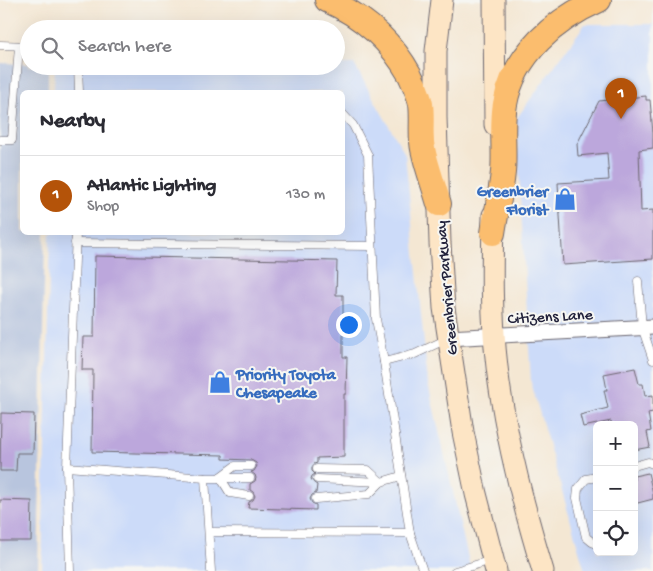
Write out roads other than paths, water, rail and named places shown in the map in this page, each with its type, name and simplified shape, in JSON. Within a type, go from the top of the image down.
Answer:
[{"type":"main road","points":[[327,0],[360,18],[376,31],[391,46],[414,82],[420,102],[422,148],[439,204]]},
{"type":"main road","name":"Greenbrier Parkway","points":[[442,0],[436,51],[436,116],[444,308],[463,432],[476,494],[495,566]]},
{"type":"main road","points":[[494,0],[495,112],[492,233],[497,367],[504,414],[527,520],[543,571]]},
{"type":"main road","points":[[492,233],[503,172],[505,104],[515,76],[523,61],[552,28],[568,16],[599,0]]},
{"type":"street","name":"Citizens Lane","points":[[448,338],[648,327]]},
{"type":"lane","points":[[0,46],[19,46],[12,140],[0,140]]},
{"type":"lane","points":[[78,75],[79,90]]},
{"type":"lane","points":[[345,116],[354,125],[368,155],[376,319],[410,533],[423,571]]},
{"type":"lane","points":[[70,571],[67,467],[76,235]]},
{"type":"lane","points":[[76,243],[372,246]]},
{"type":"lane","points":[[638,281],[653,360]]},
{"type":"lane","points":[[384,362],[415,354],[448,338]]},
{"type":"lane","points":[[638,465],[648,462],[653,464]]},
{"type":"lane","points":[[220,478],[235,466],[251,466]]},
{"type":"lane","points":[[67,467],[205,478],[250,478]]},
{"type":"lane","points":[[317,469],[368,470],[381,482]]},
{"type":"lane","points":[[317,479],[381,482],[401,476]]},
{"type":"lane","points":[[593,477],[586,479],[578,489],[577,498],[586,537],[593,542]]},
{"type":"lane","points":[[205,478],[211,571]]},
{"type":"lane","points":[[220,478],[230,493],[250,496]]},
{"type":"lane","points":[[316,499],[369,494],[381,482]]},
{"type":"lane","points":[[209,532],[410,533]]},
{"type":"lane","points":[[455,571],[495,566]]},
{"type":"place","name":"Atlantic Lighting","points":[[621,119]]},
{"type":"place","name":"Greenbrier Florist","points":[[565,199]]},
{"type":"place","name":"Priority Toyota Chesapeake","points":[[220,382]]}]
